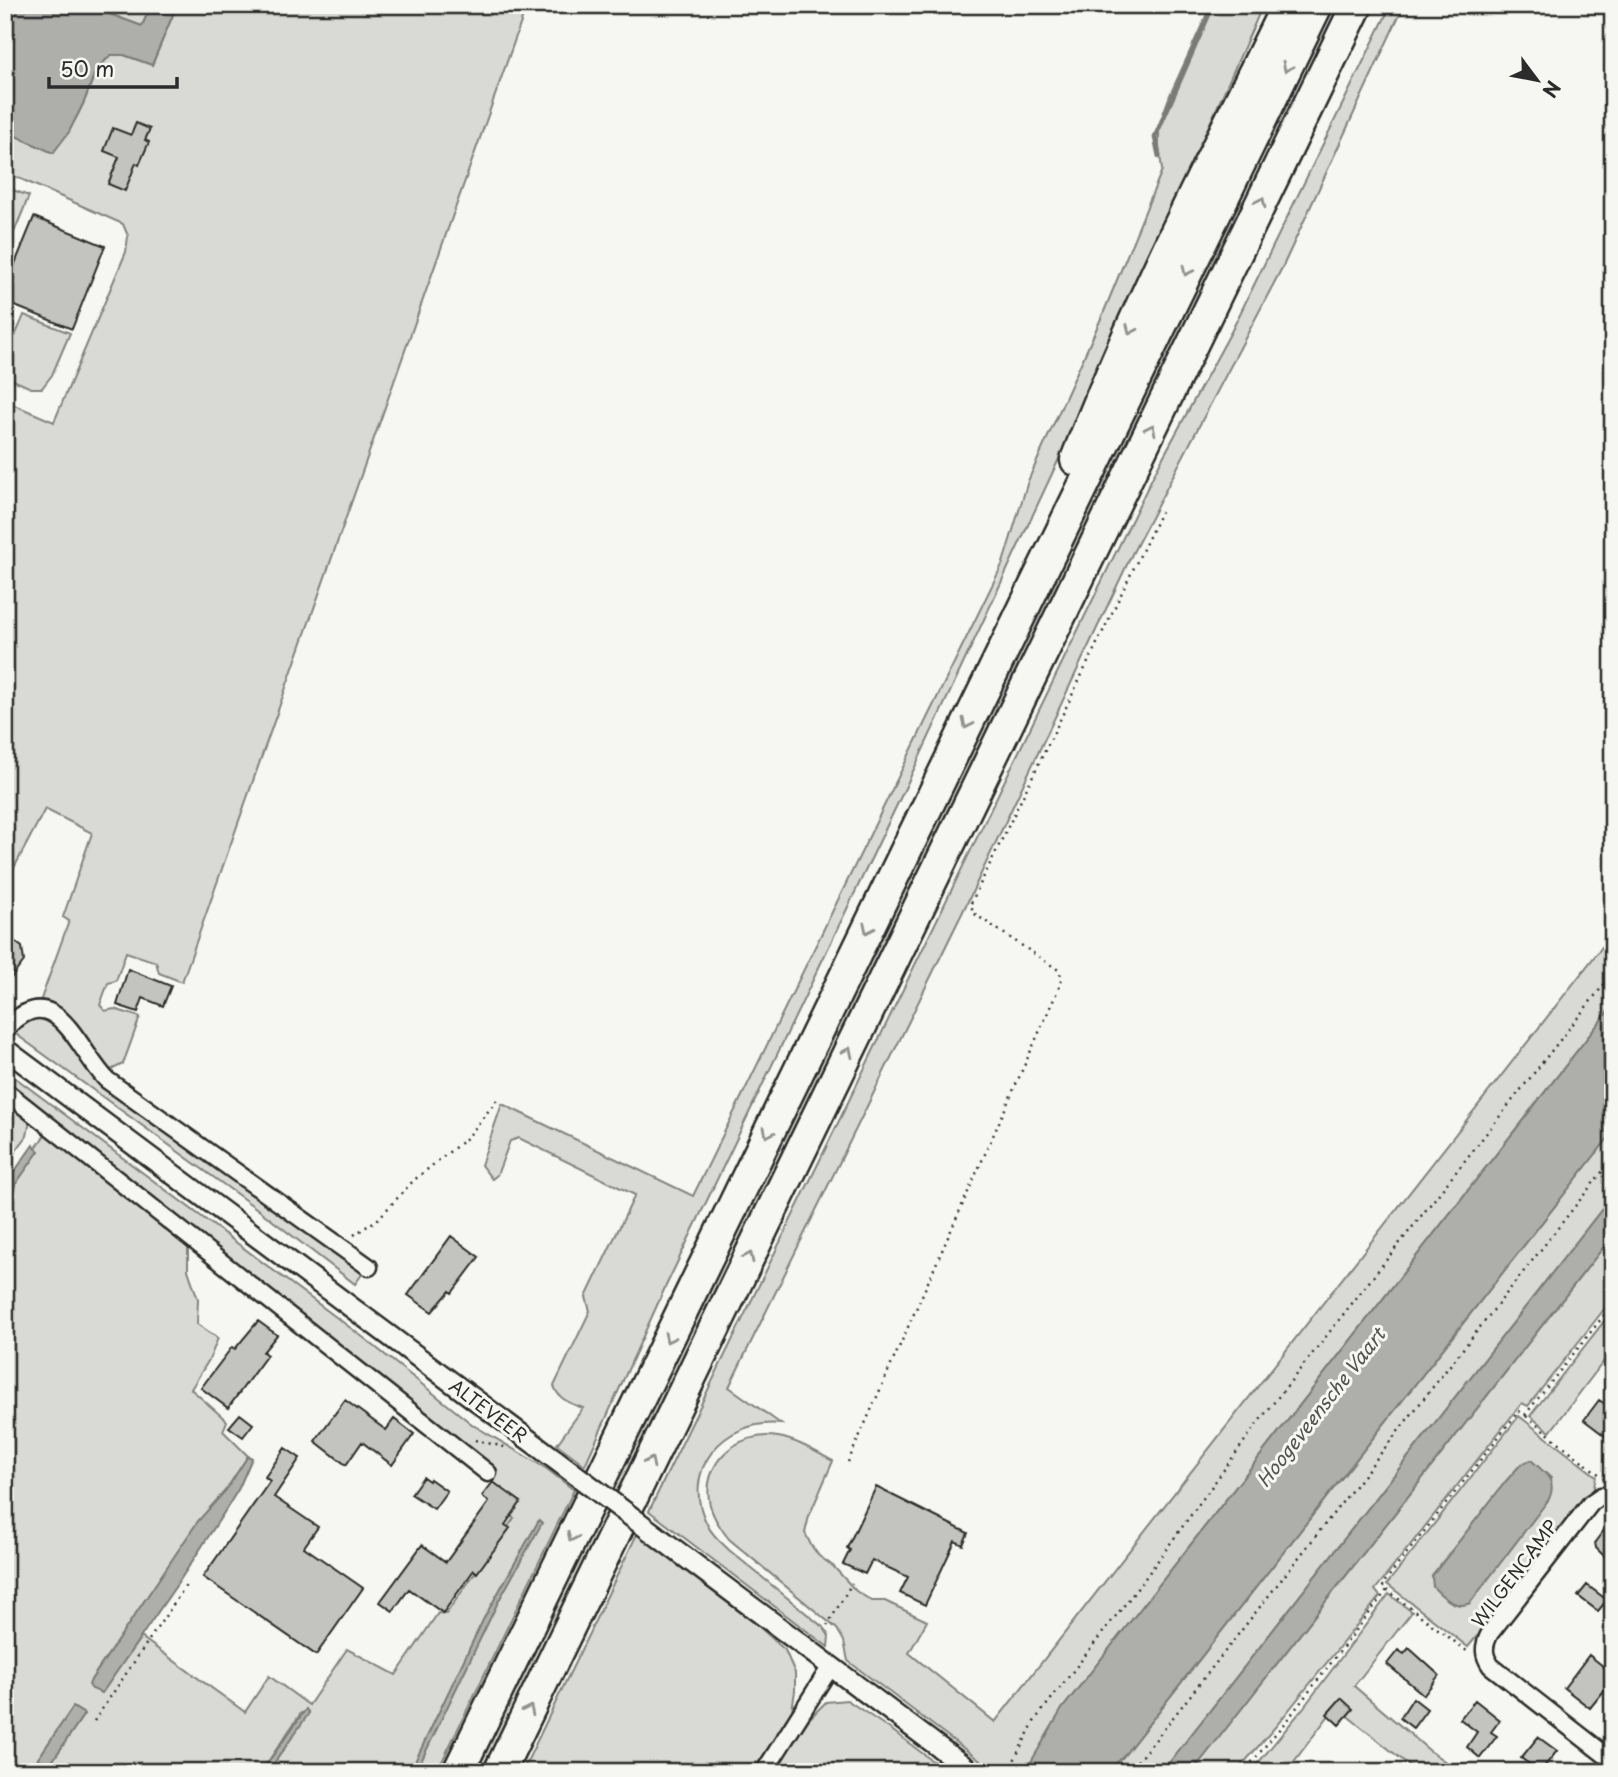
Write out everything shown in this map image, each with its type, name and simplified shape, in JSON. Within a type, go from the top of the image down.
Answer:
[{"type":"highway","points":[[997,663],[1096,407],[1287,5]]},
{"type":"highway","points":[[458,1772],[1317,5]]},
{"type":"highway","points":[[499,1772],[1357,5]]},
{"type":"street","points":[[5,1030],[16,1018],[29,1010],[42,1010],[57,1016],[64,1022],[95,1069],[107,1080],[369,1267]]},
{"type":"street","name":"ALTEVEER","points":[[5,1049],[970,1770]]},
{"type":"street","points":[[5,1091],[488,1472]]},
{"type":"street","name":"WILGENCAMP","points":[[1491,1666],[1485,1657],[1490,1633],[1591,1503],[1610,1488]]},
{"type":"street","points":[[764,1772],[831,1666]]},
{"type":"street","points":[[1491,1666],[1613,1761]]},
{"type":"path","points":[[848,1462],[1061,982],[1060,971],[975,915],[970,905],[1161,512]]},
{"type":"path","points":[[1008,1772],[1035,1720],[1143,1581],[1260,1420],[1613,973]]},
{"type":"path","points":[[339,1245],[378,1219],[414,1180],[468,1137],[500,1096]]},
{"type":"path","points":[[1128,1772],[1613,1158]]},
{"type":"path","points":[[1525,1415],[1613,1304]]},
{"type":"path","points":[[1491,1666],[1473,1656],[1382,1586],[1519,1411],[1610,1488]]},
{"type":"path","points":[[469,1438],[499,1447],[520,1449]]},
{"type":"path","points":[[827,1626],[852,1583]]},
{"type":"path","points":[[94,1721],[187,1584]]},
{"type":"path","points":[[1252,1772],[1246,1770],[1387,1590]]},
{"type":"shaded area","points":[[5,5],[19,5],[5,33]]},
{"type":"shaded area","points":[[85,5],[151,5],[142,26]]},
{"type":"shaded area","points":[[177,5],[527,5],[182,982],[159,973],[156,962],[126,952],[116,981],[108,983],[100,1005],[105,1011],[114,1009],[140,1017],[123,1064],[107,1072],[64,1012],[40,1002],[69,921],[63,917],[92,833],[45,809],[5,885],[5,401],[54,422],[126,252],[128,236],[123,224],[5,172],[5,131],[53,152],[77,117],[96,73],[111,55],[124,55],[152,65]]},
{"type":"shaded area","points":[[1211,5],[1263,5],[1072,431],[907,784],[663,1292],[585,1465],[557,1444],[583,1408],[562,1398],[554,1386],[590,1311],[586,1297],[635,1195],[519,1138],[510,1141],[497,1175],[492,1179],[481,1165],[502,1104],[693,1196],[1003,563],[1028,481],[1103,314],[1162,170],[1159,125]]},
{"type":"shaded area","points":[[1391,5],[1404,5],[1284,264],[1132,554],[970,897],[729,1387],[781,1424],[760,1424],[741,1430],[725,1439],[712,1452],[703,1468],[699,1486],[700,1506],[708,1526],[720,1542],[824,1628],[829,1636],[828,1647],[649,1511],[1155,472],[1232,330]]},
{"type":"shaded area","points":[[5,187],[29,196],[5,254]]},
{"type":"shaded area","points":[[1241,201],[1248,204],[487,1772],[472,1772],[1213,248]]},
{"type":"shaded area","points":[[24,315],[70,333],[52,375],[42,388],[31,388],[6,377],[8,354]]},
{"type":"shaded area","points":[[1613,933],[1613,1005],[1062,1709],[1047,1757],[1032,1772],[995,1772],[848,1661],[844,1641],[837,1629],[729,1539],[720,1527],[710,1505],[708,1490],[716,1464],[736,1445],[763,1436],[778,1437],[833,1461],[809,1516],[805,1533],[811,1545],[856,1591],[872,1601],[885,1601],[927,1621],[909,1653],[995,1722]]},
{"type":"shaded area","points":[[40,1015],[60,1026],[91,1071],[365,1270],[355,1284],[256,1208],[13,1032],[20,1023]]},
{"type":"shaded area","points":[[5,1070],[364,1338],[473,1425],[547,1469],[574,1490],[437,1772],[268,1772],[308,1713],[301,1713],[261,1772],[45,1772],[84,1714],[73,1707],[29,1772],[5,1772],[5,1194],[46,1133],[188,1248],[188,1270],[198,1299],[197,1324],[218,1338],[210,1358],[191,1389],[227,1421],[223,1431],[248,1456],[226,1490],[198,1522],[91,1680],[102,1692],[141,1637],[245,1712],[269,1676],[309,1705],[347,1649],[396,1675],[438,1613],[446,1614],[514,1518],[504,1514],[515,1499],[491,1480],[496,1472],[5,1084]]},
{"type":"shaded area","points":[[5,1102],[30,1121],[27,1136],[5,1165]]},
{"type":"shaded area","points":[[1613,1132],[1613,1195],[1162,1772],[1105,1772],[1122,1758]]},
{"type":"shaded area","points":[[1613,1235],[1613,1298],[1528,1406],[1522,1403],[1375,1590],[1380,1596],[1236,1772],[1192,1772]]},
{"type":"shaded area","points":[[1613,1310],[1613,1349],[1550,1432],[1530,1416]]},
{"type":"shaded area","points":[[1519,1416],[1596,1476],[1593,1492],[1480,1637],[1477,1636],[1468,1647],[1387,1584]],"holes":[[[1521,1464],[1543,1471],[1551,1478],[1470,1603],[1432,1575]]]},
{"type":"shaded area","points":[[637,1534],[756,1624],[785,1650],[795,1673],[792,1710],[753,1772],[522,1772]]},
{"type":"shaded area","points":[[1389,1594],[1412,1612],[1354,1686],[1430,1751],[1460,1772],[1407,1772],[1410,1766],[1340,1710],[1333,1710],[1286,1772],[1258,1772],[1254,1768],[1301,1711]]},
{"type":"shaded area","points":[[847,1700],[947,1772],[773,1772],[809,1719],[826,1702]]},
{"type":"water","points":[[19,5],[85,5],[142,26],[151,5],[177,5],[152,65],[124,55],[111,55],[96,69],[69,132],[53,153],[5,131],[5,33]]},
{"type":"water","name":"Hoogeveensche Vaart","points":[[1613,1005],[1613,1132],[1122,1758],[1105,1772],[1025,1772],[1062,1709]]},
{"type":"water","points":[[33,1145],[39,1151],[5,1199],[5,1185]]},
{"type":"water","points":[[1613,1195],[1613,1235],[1192,1772],[1162,1772]]},
{"type":"water","points":[[248,1456],[252,1458],[239,1488],[180,1580],[102,1693],[92,1689],[89,1685],[91,1680],[198,1521],[226,1490]]},
{"type":"water","points":[[1531,1460],[1551,1481],[1549,1499],[1470,1603],[1455,1604],[1433,1587],[1432,1576],[1506,1481],[1521,1464]]},
{"type":"water","points":[[539,1520],[542,1523],[498,1602],[416,1772],[410,1772],[484,1618]]},
{"type":"water","points":[[73,1707],[84,1714],[45,1772],[29,1772]]},
{"type":"water","points":[[306,1709],[309,1713],[268,1772],[261,1772]]},
{"type":"building","points":[[136,123],[150,129],[145,140],[149,142],[139,165],[136,163],[125,191],[108,184],[119,157],[104,151],[113,128],[131,135]]},
{"type":"building","points":[[34,217],[105,246],[72,329],[5,302],[5,288]]},
{"type":"building","points":[[14,941],[22,947],[24,961],[5,986],[5,942]]},
{"type":"building","points":[[128,969],[171,986],[163,1006],[143,998],[138,1012],[117,1005]]},
{"type":"building","points":[[451,1236],[479,1257],[452,1293],[450,1291],[432,1312],[408,1295]]},
{"type":"building","points":[[258,1321],[277,1335],[263,1352],[267,1355],[228,1408],[201,1388],[232,1347],[235,1349]]},
{"type":"building","points":[[345,1400],[386,1430],[394,1419],[414,1434],[392,1465],[362,1442],[346,1465],[315,1441]]},
{"type":"building","points":[[1599,1400],[1613,1409],[1613,1442],[1584,1420]]},
{"type":"building","points":[[240,1414],[253,1424],[243,1437],[229,1427]]},
{"type":"building","points":[[285,1448],[300,1458],[274,1497],[318,1527],[304,1547],[363,1588],[316,1655],[203,1577],[270,1481],[265,1477]]},
{"type":"building","points":[[423,1477],[447,1491],[434,1509],[411,1494]]},
{"type":"building","points":[[493,1482],[521,1502],[505,1525],[510,1528],[477,1573],[474,1570],[443,1613],[409,1589],[393,1611],[380,1602],[422,1545],[446,1562],[489,1502],[482,1496]]},
{"type":"building","points":[[876,1487],[968,1533],[963,1545],[955,1541],[925,1605],[900,1593],[908,1577],[872,1560],[865,1574],[843,1564],[850,1550],[847,1548]]},
{"type":"building","points":[[1613,1518],[1613,1565],[1596,1548],[1595,1542]]},
{"type":"building","points":[[1587,1585],[1607,1600],[1598,1611],[1578,1596]]},
{"type":"building","points":[[1409,1648],[1439,1675],[1424,1695],[1387,1664],[1398,1650],[1404,1654]]},
{"type":"building","points":[[1589,1655],[1613,1674],[1613,1692],[1607,1687],[1590,1708],[1564,1688]]},
{"type":"building","points":[[1341,1698],[1353,1709],[1339,1725],[1327,1714]]},
{"type":"building","points":[[1413,1698],[1427,1709],[1413,1728],[1400,1718]]},
{"type":"building","points":[[1475,1700],[1500,1720],[1491,1732],[1497,1736],[1480,1758],[1467,1747],[1477,1732],[1460,1719]]},
{"type":"building","points":[[1538,1737],[1557,1751],[1540,1772],[1521,1758]]},
{"type":"waterway","points":[[1159,156],[1155,137],[1213,5]]}]
